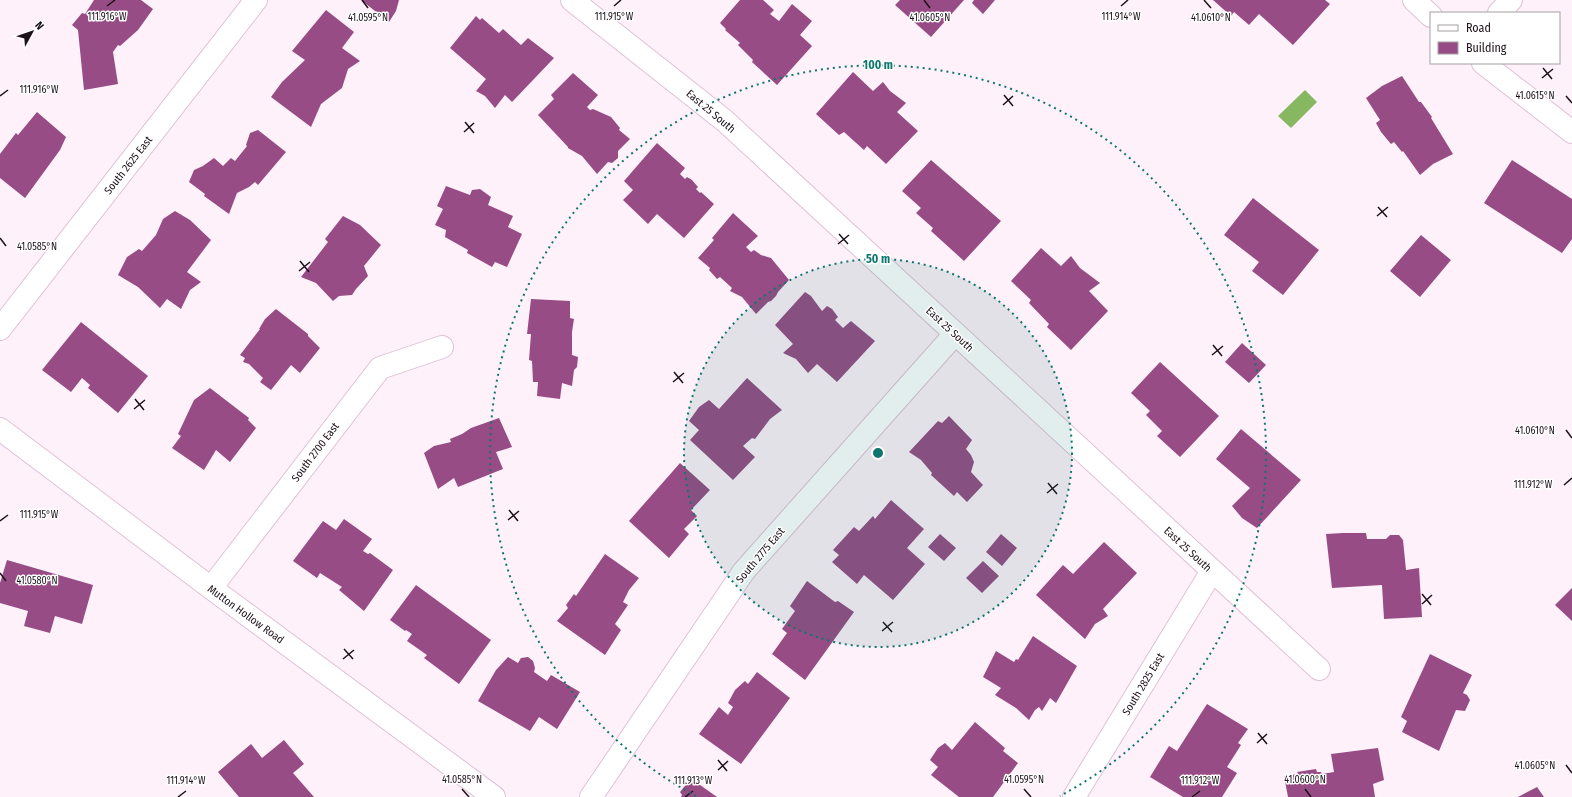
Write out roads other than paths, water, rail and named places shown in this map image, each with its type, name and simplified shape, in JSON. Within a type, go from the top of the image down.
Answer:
[{"type":"street","name":"South 2625 East","points":[[0,329],[256,0]]},
{"type":"street","name":"East 25 South","points":[[572,0],[725,122],[1319,669]]},
{"type":"street","points":[[1414,0],[1430,15]]},
{"type":"street","points":[[1500,12],[1511,0]]},
{"type":"street","points":[[1484,64],[1572,132]]},
{"type":"street","name":"South 2775 East","points":[[591,797],[744,571],[955,334]]},
{"type":"street","name":"South 2700 East","points":[[211,588],[380,368],[442,347]]},
{"type":"street","name":"Mutton Hollow Road","points":[[0,429],[211,588],[494,797]]},
{"type":"street","name":"South 2825 East","points":[[1074,797],[1212,571]]}]
